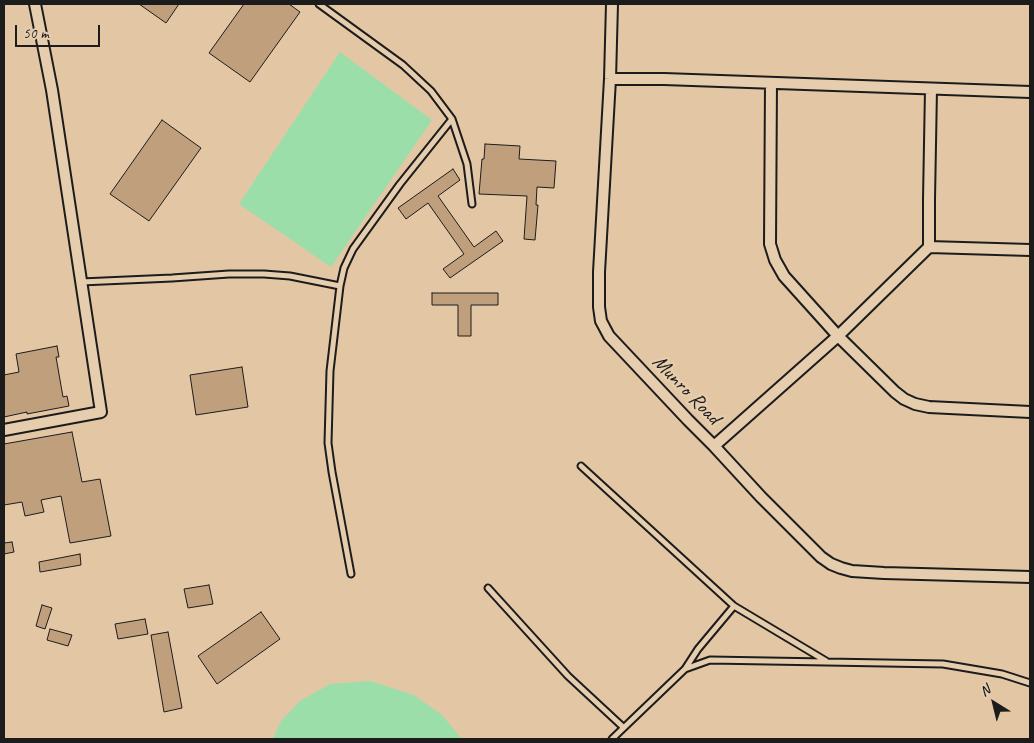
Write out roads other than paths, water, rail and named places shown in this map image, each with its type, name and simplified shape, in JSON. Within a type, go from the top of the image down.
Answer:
[{"type":"street","points":[[4,430],[101,412],[52,90],[35,4]]},
{"type":"street","name":"Munro Road","points":[[612,4],[610,79],[599,272],[601,321],[609,336],[761,497],[821,557],[831,564],[852,571],[1030,577]]},
{"type":"street","points":[[610,79],[664,79],[1030,92]]},
{"type":"street","points":[[770,83],[770,244],[775,260],[784,276],[838,336],[904,399],[915,404],[1030,412]]},
{"type":"street","points":[[714,446],[838,336],[929,247],[931,89]]},
{"type":"street","points":[[929,247],[1030,250]]},
{"type":"lane","points":[[319,4],[403,65],[431,91],[452,119],[467,164],[472,204]]},
{"type":"lane","points":[[350,574],[328,443],[330,371],[340,286],[353,249],[452,119]]},
{"type":"lane","points":[[82,282],[229,274],[264,274],[298,277],[340,286]]},
{"type":"lane","points":[[581,466],[734,606],[826,662]]},
{"type":"lane","points":[[488,588],[568,676],[623,727]]},
{"type":"lane","points":[[612,739],[685,669],[698,649],[734,606]]},
{"type":"lane","points":[[685,669],[710,660],[943,664],[1002,674],[1030,683]]}]
